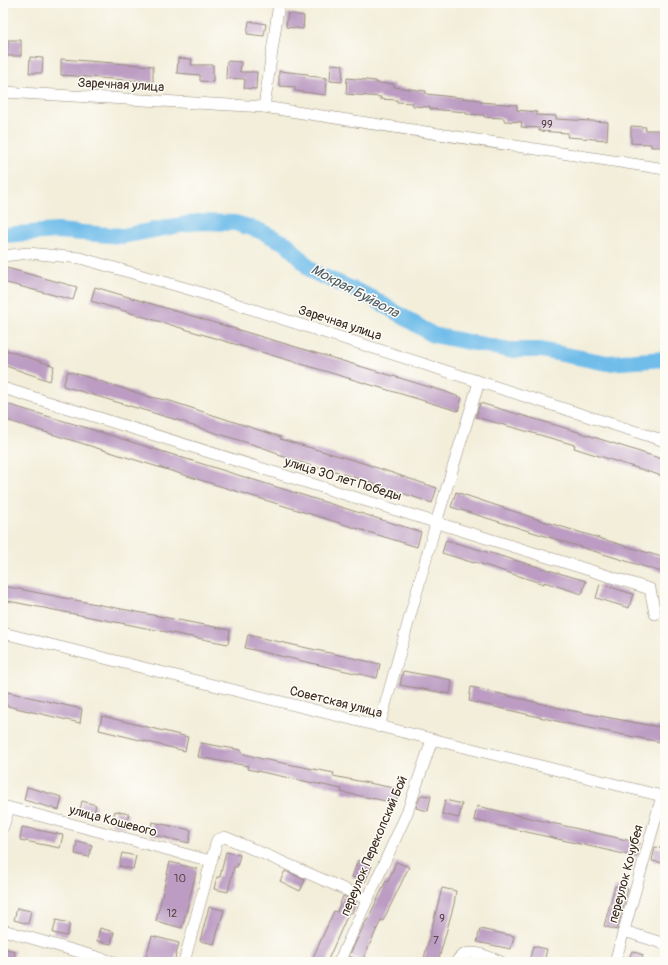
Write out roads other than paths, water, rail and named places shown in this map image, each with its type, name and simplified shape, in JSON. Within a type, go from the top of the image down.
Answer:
[{"type":"street","points":[[264,107],[278,3]]},
{"type":"street","name":"Заречная улица","points":[[3,92],[264,107],[665,169]]},
{"type":"street","name":"Заречная улица","points":[[3,256],[28,253],[80,258],[192,290],[665,441]]},
{"type":"street","points":[[379,727],[436,523],[479,382]]},
{"type":"street","name":"улица 30 лет Победы","points":[[3,388],[650,590],[654,614]]},
{"type":"street","name":"Советская улица","points":[[3,633],[379,727],[663,795]]},
{"type":"street","name":"переулок Перекопский Бой","points":[[339,962],[407,813],[432,740]]},
{"type":"street","name":"переулок Кочубея","points":[[615,962],[663,795]]},
{"type":"street","name":"улица Кошевого","points":[[3,827],[6,807],[211,861]]},
{"type":"street","points":[[184,962],[217,840],[225,837],[368,899]]},
{"type":"street","points":[[3,930],[114,962]]},
{"type":"street","points":[[624,931],[665,944]]},
{"type":"street","points":[[456,962],[459,957],[470,952],[486,955],[501,962]]},
{"type":"waterway","name":"Мокрая Буйвола","points":[[3,235],[57,231],[122,236],[197,222],[235,223],[258,230],[287,244],[313,272],[371,297],[433,335],[509,350],[541,350],[607,363],[665,359]]}]
